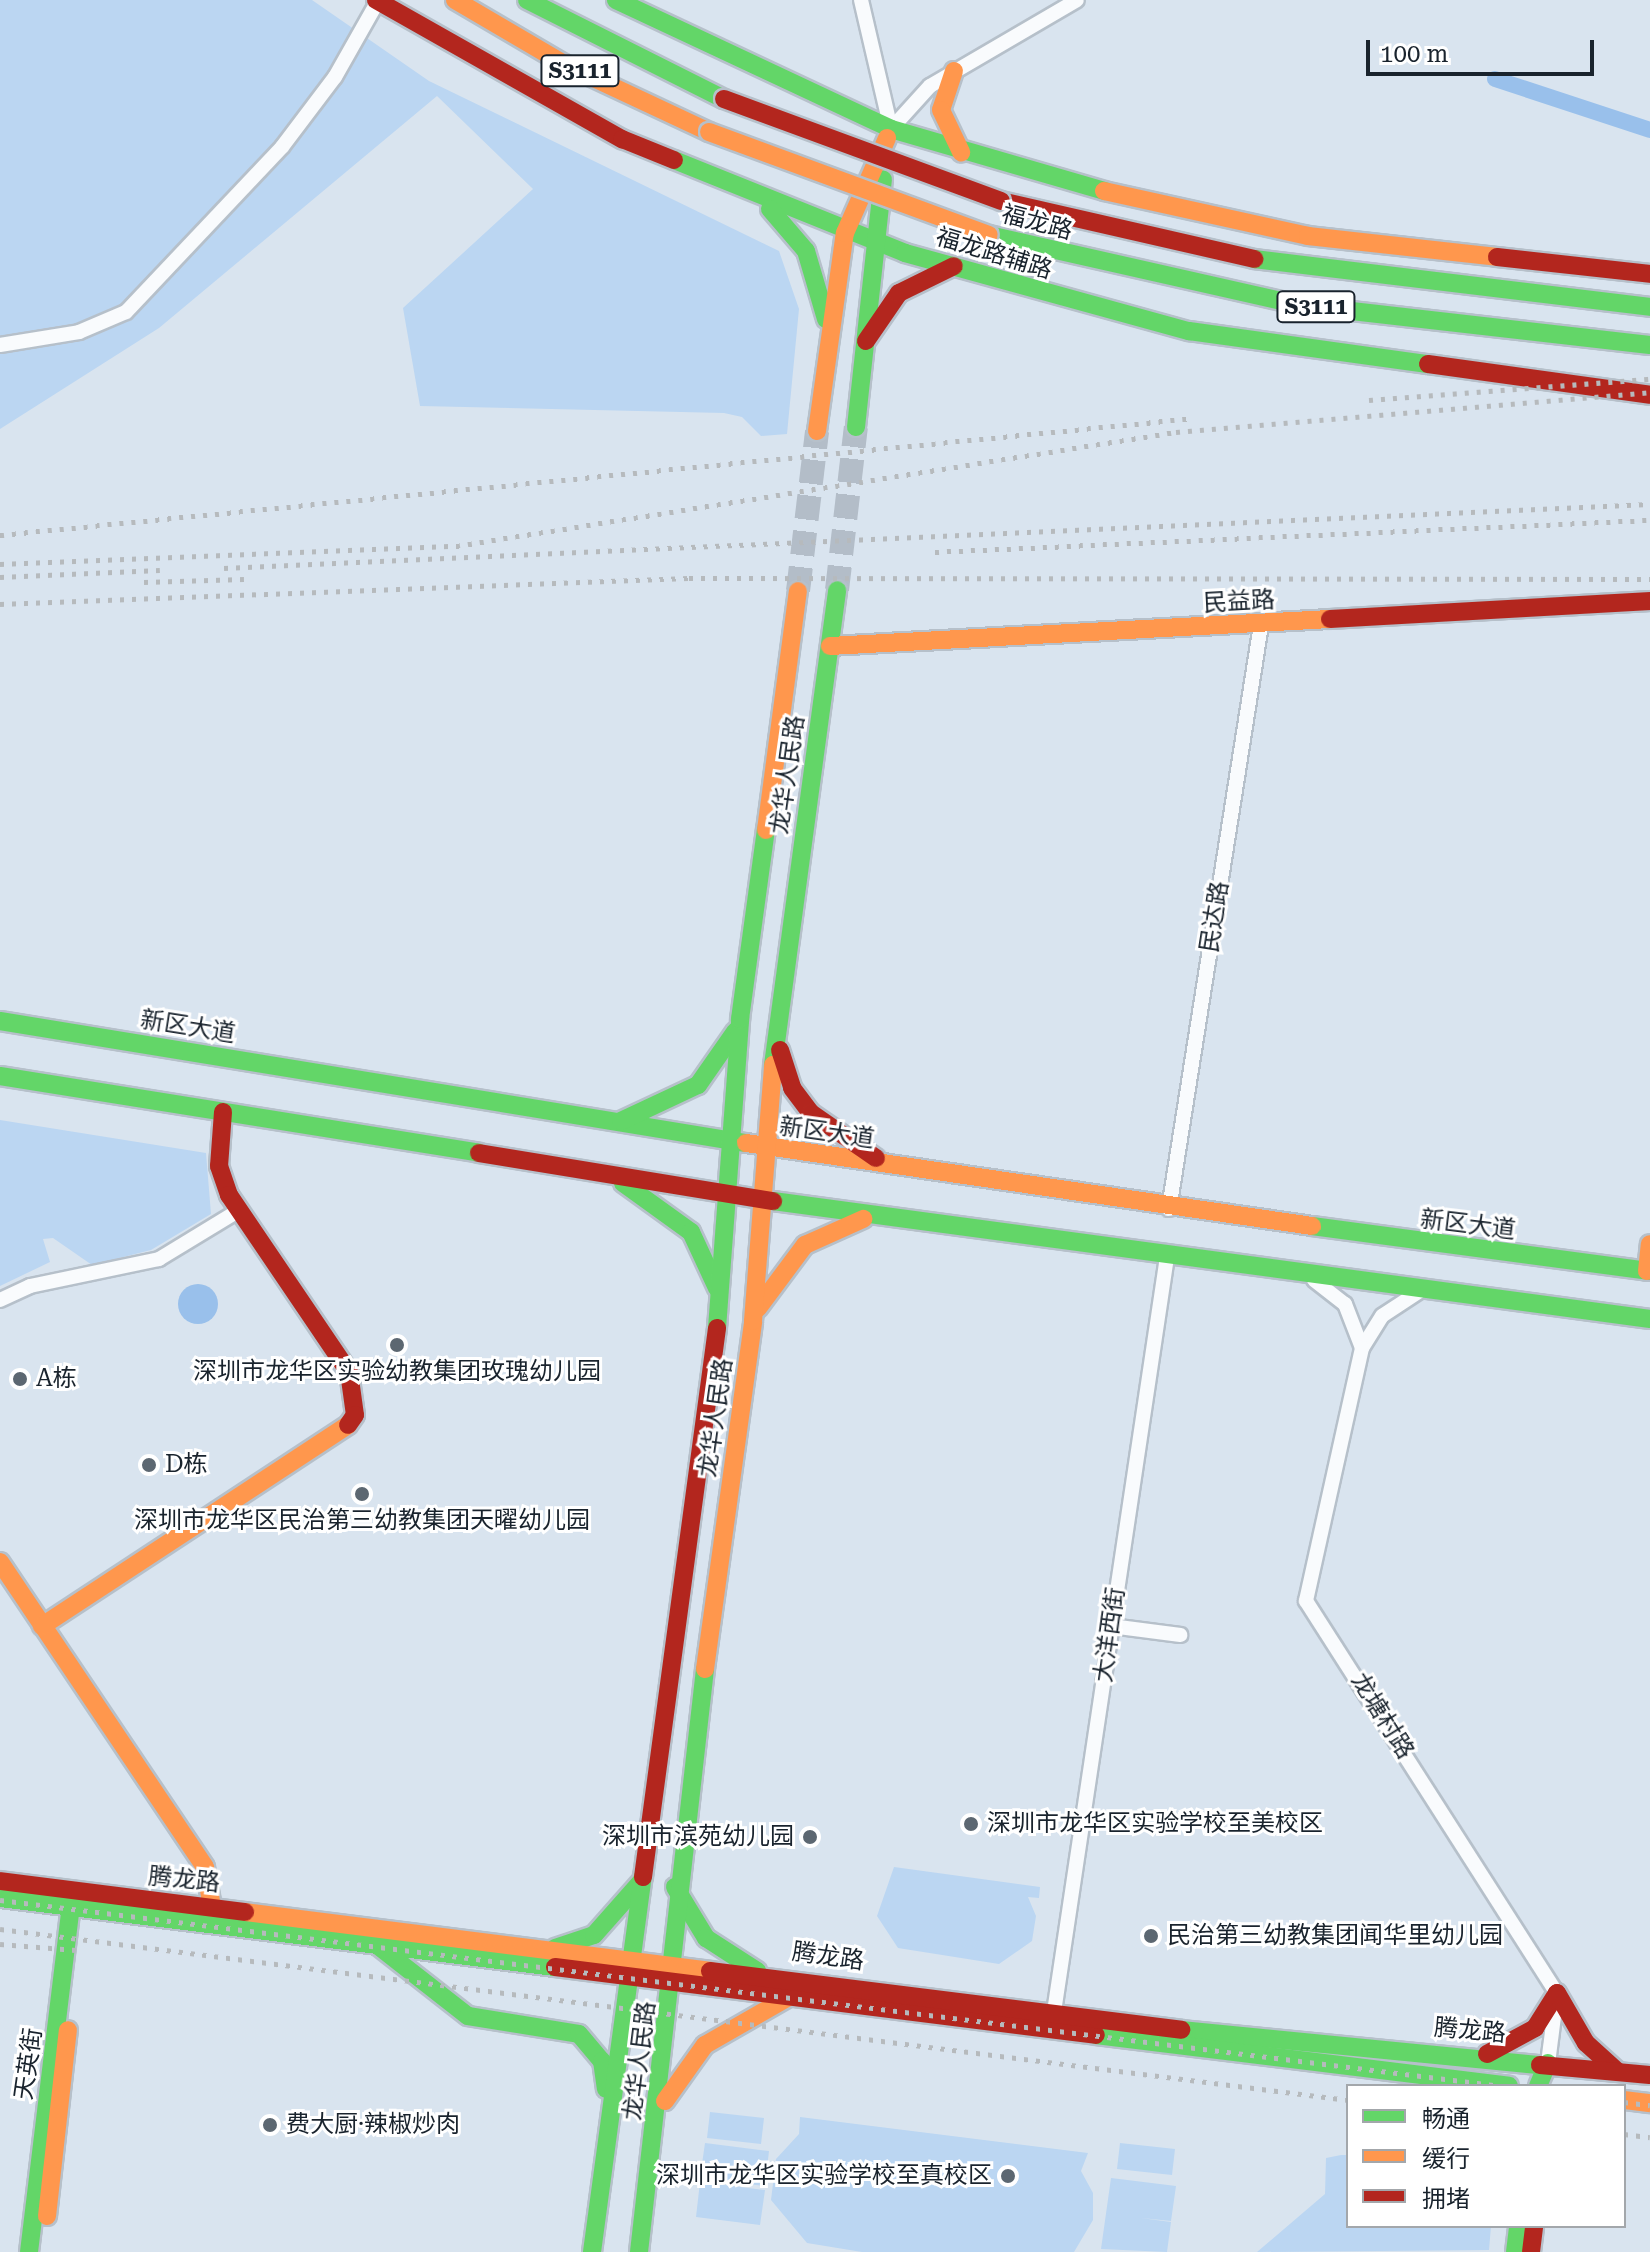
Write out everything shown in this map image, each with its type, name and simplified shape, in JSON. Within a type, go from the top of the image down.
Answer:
[{"type":"main road","name":"福龙路","points":[[455,0],[564,64],[709,132],[989,235],[1299,305],[1650,345]]},
{"type":"main road","name":"福龙路","points":[[527,0],[724,99],[1001,201],[1246,258],[1650,307]]},
{"type":"main road","points":[[616,0],[891,129],[961,152],[1250,226],[1650,274]]},
{"type":"main road","name":"福龙路辅路","points":[[377,1],[540,98],[755,197],[873,242],[1189,331],[1650,395]]},
{"type":"main road","points":[[954,71],[941,110],[961,152]]},
{"type":"main road","points":[[817,431],[828,327],[845,233],[891,129]]},
{"type":"main road","points":[[856,427],[873,242],[891,129]]},
{"type":"main road","points":[[755,197],[806,251],[828,327]]},
{"type":"main road","points":[[866,343],[899,293],[954,266]]},
{"type":"main road","name":"龙华人民路","points":[[639,2252],[674,1984],[675,1887],[753,1321],[776,1027],[837,590]]},
{"type":"main road","name":"龙华人民路","points":[[592,2252],[719,1310],[730,1193],[740,1019],[798,591]]},
{"type":"main road","name":"民益路","points":[[830,646],[1261,625],[1650,601]]},
{"type":"main road","points":[[606,1122],[652,1112],[698,1085],[740,1019]]},
{"type":"main road","name":"新区大道","points":[[0,1021],[765,1148],[1169,1209],[1649,1271]]},
{"type":"main road","points":[[776,1027],[786,1074],[811,1113],[847,1143],[900,1168]]},
{"type":"main road","points":[[0,1076],[878,1217],[1650,1319]]},
{"type":"main road","points":[[42,1626],[343,1431],[355,1415],[349,1372],[238,1211],[219,1166],[223,1112]]},
{"type":"main road","points":[[599,1173],[664,1208],[691,1232],[715,1278],[719,1310]]},
{"type":"main road","points":[[753,1321],[779,1272],[805,1245],[842,1223],[878,1217]]},
{"type":"main road","points":[[1649,1271],[1650,1244]]},
{"type":"main road","points":[[0,1562],[205,1867],[212,1907]]},
{"type":"main road","points":[[555,1948],[594,1935],[642,1877]]},
{"type":"main road","name":"腾龙路","points":[[0,1881],[757,1971],[1265,2041],[1483,2055],[1650,2075]]},
{"type":"main road","points":[[675,1887],[706,1938],[757,1971]]},
{"type":"main road","name":"腾龙路","points":[[0,1898],[1479,2084]]},
{"type":"main road","name":"天英街","points":[[29,2252],[65,1978],[71,1907]]},
{"type":"main road","points":[[377,1945],[468,2016],[563,2028],[586,2039],[604,2070],[609,2129]]},
{"type":"main road","name":"天英街","points":[[42,2252],[68,2068],[65,1978]]},
{"type":"main road","points":[[1483,2055],[1535,2028],[1557,1993],[1586,2043],[1617,2071]]},
{"type":"main road","points":[[657,2126],[676,2078],[698,2051],[736,2022],[787,1998]]},
{"type":"main road","points":[[1539,2084],[1548,2063]]},
{"type":"main road","points":[[1548,2063],[1551,2084]]},
{"type":"main road","points":[[1515,2252],[1518,2228]]},
{"type":"main road","points":[[1531,2252],[1534,2228]]},
{"type":"street","points":[[861,0],[891,129]]},
{"type":"street","points":[[891,129],[918,96],[954,71],[1077,0]]},
{"type":"street","points":[[0,345],[79,332],[126,312],[282,147],[368,20],[377,1]]},
{"type":"street","name":"民达路","points":[[1169,1209],[1261,625]]},
{"type":"street","points":[[0,1300],[30,1286],[159,1259],[238,1211]]},
{"type":"street","name":"大洋西街","points":[[1054,2012],[1167,1257]]},
{"type":"street","points":[[1298,1274],[1338,1296],[1362,1348]]},
{"type":"street","name":"龙塘村路","points":[[1420,1291],[1382,1316],[1362,1348],[1306,1601],[1557,1993]]},
{"type":"street","points":[[1111,1626],[1180,1635]]},
{"type":"street","points":[[1548,2063],[1557,1993]]},
{"type":"shaded area","points":[[0,0],[312,0],[429,81],[779,251],[799,309],[787,434],[761,436],[742,417],[724,413],[420,406],[403,308],[533,189],[437,96],[159,328],[0,429]]},
{"type":"shaded area","points":[[0,1120],[206,1153],[211,1214],[151,1250],[92,1265],[53,1238],[43,1239],[50,1262],[0,1286]]},
{"type":"shaded area","points":[[198,1284],[212,1290],[218,1304],[212,1318],[198,1324],[184,1318],[178,1304],[184,1290]]},
{"type":"shaded area","points":[[894,1867],[1040,1887],[1039,1898],[1028,1897],[1036,1916],[1032,1941],[999,1964],[898,1948],[877,1916]]},
{"type":"shaded area","points":[[710,2112],[764,2118],[761,2144],[707,2138]]},
{"type":"shaded area","points":[[800,2117],[1088,2153],[1081,2171],[1093,2193],[1093,2220],[1074,2252],[862,2252],[807,2243],[771,2200],[776,2159],[799,2134]]},
{"type":"shaded area","points":[[705,2143],[769,2151],[765,2186],[700,2178]]},
{"type":"shaded area","points":[[1120,2143],[1175,2149],[1172,2175],[1117,2169]]},
{"type":"shaded area","points":[[1346,2155],[1346,2228],[1491,2228],[1489,2250],[1257,2252],[1325,2194],[1326,2158]]},
{"type":"shaded area","points":[[1111,2178],[1176,2186],[1171,2221],[1141,2218],[1171,2222],[1167,2252],[1101,2249]]},
{"type":"shaded area","points":[[700,2182],[765,2190],[760,2225],[696,2217]]},
{"type":"waterway","points":[[1495,79],[1650,130]]},
{"type":"tunnel","points":[[837,590],[856,427]]},
{"type":"tunnel","points":[[798,591],[817,431]]},
{"type":"railway","points":[[1369,400],[1650,379]]},
{"type":"railway","points":[[0,564],[456,546],[1176,432],[1650,392]]},
{"type":"railway","points":[[0,535],[1186,419]]},
{"type":"railway","points":[[224,568],[1650,504]]},
{"type":"railway","points":[[935,552],[1650,520]]},
{"type":"railway","points":[[0,577],[160,570]]},
{"type":"railway","points":[[0,604],[689,578],[1650,579]]},
{"type":"railway","points":[[144,582],[244,579]]},
{"type":"railway","points":[[0,1900],[1486,2084]]},
{"type":"railway","points":[[0,1929],[1346,2100]]},
{"type":"railway","points":[[0,1944],[76,1950]]},
{"type":"railway","points":[[1626,2102],[1650,2105]]},
{"type":"railway","points":[[1626,2134],[1650,2137]]},
{"type":"traffic: fast","points":[[527,0],[724,99]]},
{"type":"traffic: fast","points":[[616,0],[891,129],[1104,191]]},
{"type":"traffic: fast","points":[[674,160],[905,253],[1189,331],[1428,364]]},
{"type":"traffic: fast","points":[[856,427],[883,179]]},
{"type":"traffic: fast","points":[[770,209],[806,251],[826,319]]},
{"type":"traffic: fast","points":[[989,235],[1299,305],[1650,345]]},
{"type":"traffic: fast","points":[[1254,259],[1650,307]]},
{"type":"traffic: fast","points":[[773,1065],[837,590]]},
{"type":"traffic: fast","points":[[717,1328],[740,1019],[766,830]]},
{"type":"traffic: fast","points":[[0,1021],[746,1143]]},
{"type":"traffic: fast","points":[[621,1121],[698,1085],[735,1032]]},
{"type":"traffic: fast","points":[[0,1076],[479,1153]]},
{"type":"traffic: fast","points":[[623,1183],[691,1232],[717,1288]]},
{"type":"traffic: fast","points":[[773,1201],[1650,1319]]},
{"type":"traffic: fast","points":[[1312,1226],[1650,1271]]},
{"type":"traffic: fast","points":[[639,2252],[705,1669]]},
{"type":"traffic: fast","points":[[592,2252],[643,1877]]},
{"type":"traffic: fast","points":[[555,1948],[594,1935],[640,1883]]},
{"type":"traffic: fast","points":[[675,1887],[706,1938],[757,1971]]},
{"type":"traffic: fast","points":[[0,1898],[555,1967]]},
{"type":"traffic: fast","points":[[29,2252],[71,1907]]},
{"type":"traffic: fast","points":[[377,1945],[468,2016],[579,2034],[602,2061],[606,2089]]},
{"type":"traffic: fast","points":[[1181,2030],[1540,2065]]},
{"type":"traffic: fast","points":[[1096,2035],[1493,2084]]},
{"type":"traffic: fast","points":[[1539,2084],[1548,2063]]},
{"type":"traffic: fast","points":[[1515,2252],[1518,2228]]},
{"type":"traffic: slow","points":[[455,0],[564,64],[709,132]]},
{"type":"traffic: slow","points":[[954,71],[941,110],[961,152]]},
{"type":"traffic: slow","points":[[709,132],[989,235]]},
{"type":"traffic: slow","points":[[817,431],[845,233],[887,138]]},
{"type":"traffic: slow","points":[[1104,191],[1308,236],[1497,257]]},
{"type":"traffic: slow","points":[[766,830],[798,591]]},
{"type":"traffic: slow","points":[[830,646],[1330,619]]},
{"type":"traffic: slow","points":[[705,1669],[753,1321],[773,1065]]},
{"type":"traffic: slow","points":[[746,1143],[1312,1226]]},
{"type":"traffic: slow","points":[[758,1308],[805,1245],[863,1219]]},
{"type":"traffic: slow","points":[[1647,1271],[1650,1244]]},
{"type":"traffic: slow","points":[[42,1626],[348,1425]]},
{"type":"traffic: slow","points":[[0,1562],[205,1867],[212,1907]]},
{"type":"traffic: slow","points":[[245,1912],[710,1971]]},
{"type":"traffic: slow","points":[[665,2101],[705,2045],[787,1998]]},
{"type":"traffic: slow","points":[[47,2216],[68,2030]]},
{"type":"traffic: slow","points":[[1626,2100],[1650,2103]]},
{"type":"traffic: jam","points":[[376,0],[622,139],[674,160]]},
{"type":"traffic: jam","points":[[724,99],[1001,201]]},
{"type":"traffic: jam","points":[[1001,201],[1254,259]]},
{"type":"traffic: jam","points":[[1497,257],[1650,274]]},
{"type":"traffic: jam","points":[[866,341],[899,293],[954,266]]},
{"type":"traffic: jam","points":[[1428,364],[1650,395]]},
{"type":"traffic: jam","points":[[1330,619],[1650,601]]},
{"type":"traffic: jam","points":[[780,1050],[792,1088],[811,1113],[876,1158]]},
{"type":"traffic: jam","points":[[223,1112],[219,1166],[229,1195],[349,1372],[355,1415],[348,1425]]},
{"type":"traffic: jam","points":[[479,1153],[773,1201]]},
{"type":"traffic: jam","points":[[643,1877],[717,1328]]},
{"type":"traffic: jam","points":[[0,1881],[245,1912]]},
{"type":"traffic: jam","points":[[555,1967],[1096,2035]]},
{"type":"traffic: jam","points":[[710,1971],[1181,2030]]},
{"type":"traffic: jam","points":[[1487,2054],[1535,2028],[1557,1993],[1586,2043],[1617,2071]]},
{"type":"traffic: jam","points":[[1540,2065],[1650,2075]]},
{"type":"traffic: jam","points":[[1531,2252],[1534,2228]]},
{"type":"place","name":"深圳市龙华区实验幼教集团玫瑰幼儿园","points":[[397,1345]]},
{"type":"place","name":"A栋","points":[[20,1379]]},
{"type":"place","name":"D栋","points":[[149,1465]]},
{"type":"place","name":"深圳市龙华区民治第三幼教集团天曜幼儿园","points":[[362,1494]]},
{"type":"place","name":"深圳市龙华区实验学校至美校区","points":[[971,1824]]},
{"type":"place","name":"深圳市滨苑幼儿园","points":[[810,1837]]},
{"type":"place","name":"民治第三幼教集团闻华里幼儿园","points":[[1151,1936]]},
{"type":"place","name":"费大厨·辣椒炒肉","points":[[270,2125]]},
{"type":"place","name":"深圳市龙华区实验学校至真校区","points":[[1008,2176]]}]
